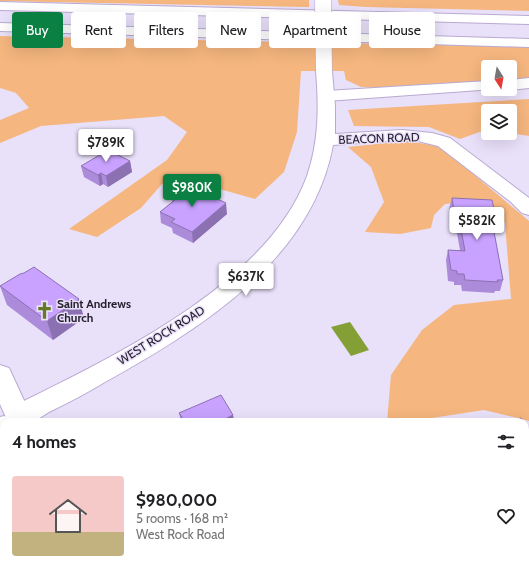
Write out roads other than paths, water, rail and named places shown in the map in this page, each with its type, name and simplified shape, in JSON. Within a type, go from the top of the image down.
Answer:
[{"type":"main road","name":"WEST ROCK ROAD","points":[[20,418],[159,340],[198,314],[232,287],[266,254],[289,228],[304,203],[318,169],[326,140],[323,0]]},
{"type":"main road","points":[[0,6],[529,20]]},
{"type":"main road","points":[[0,27],[529,43]]},
{"type":"main road","points":[[517,84],[529,83]]},
{"type":"main road","points":[[326,96],[481,86]]},
{"type":"main road","name":"BEACON ROAD","points":[[326,140],[412,135],[434,138],[444,142],[518,198],[529,209]]},
{"type":"main road","points":[[0,376],[10,418]]},
{"type":"place","name":"Saint Andrews Church","points":[[44,310]]}]
